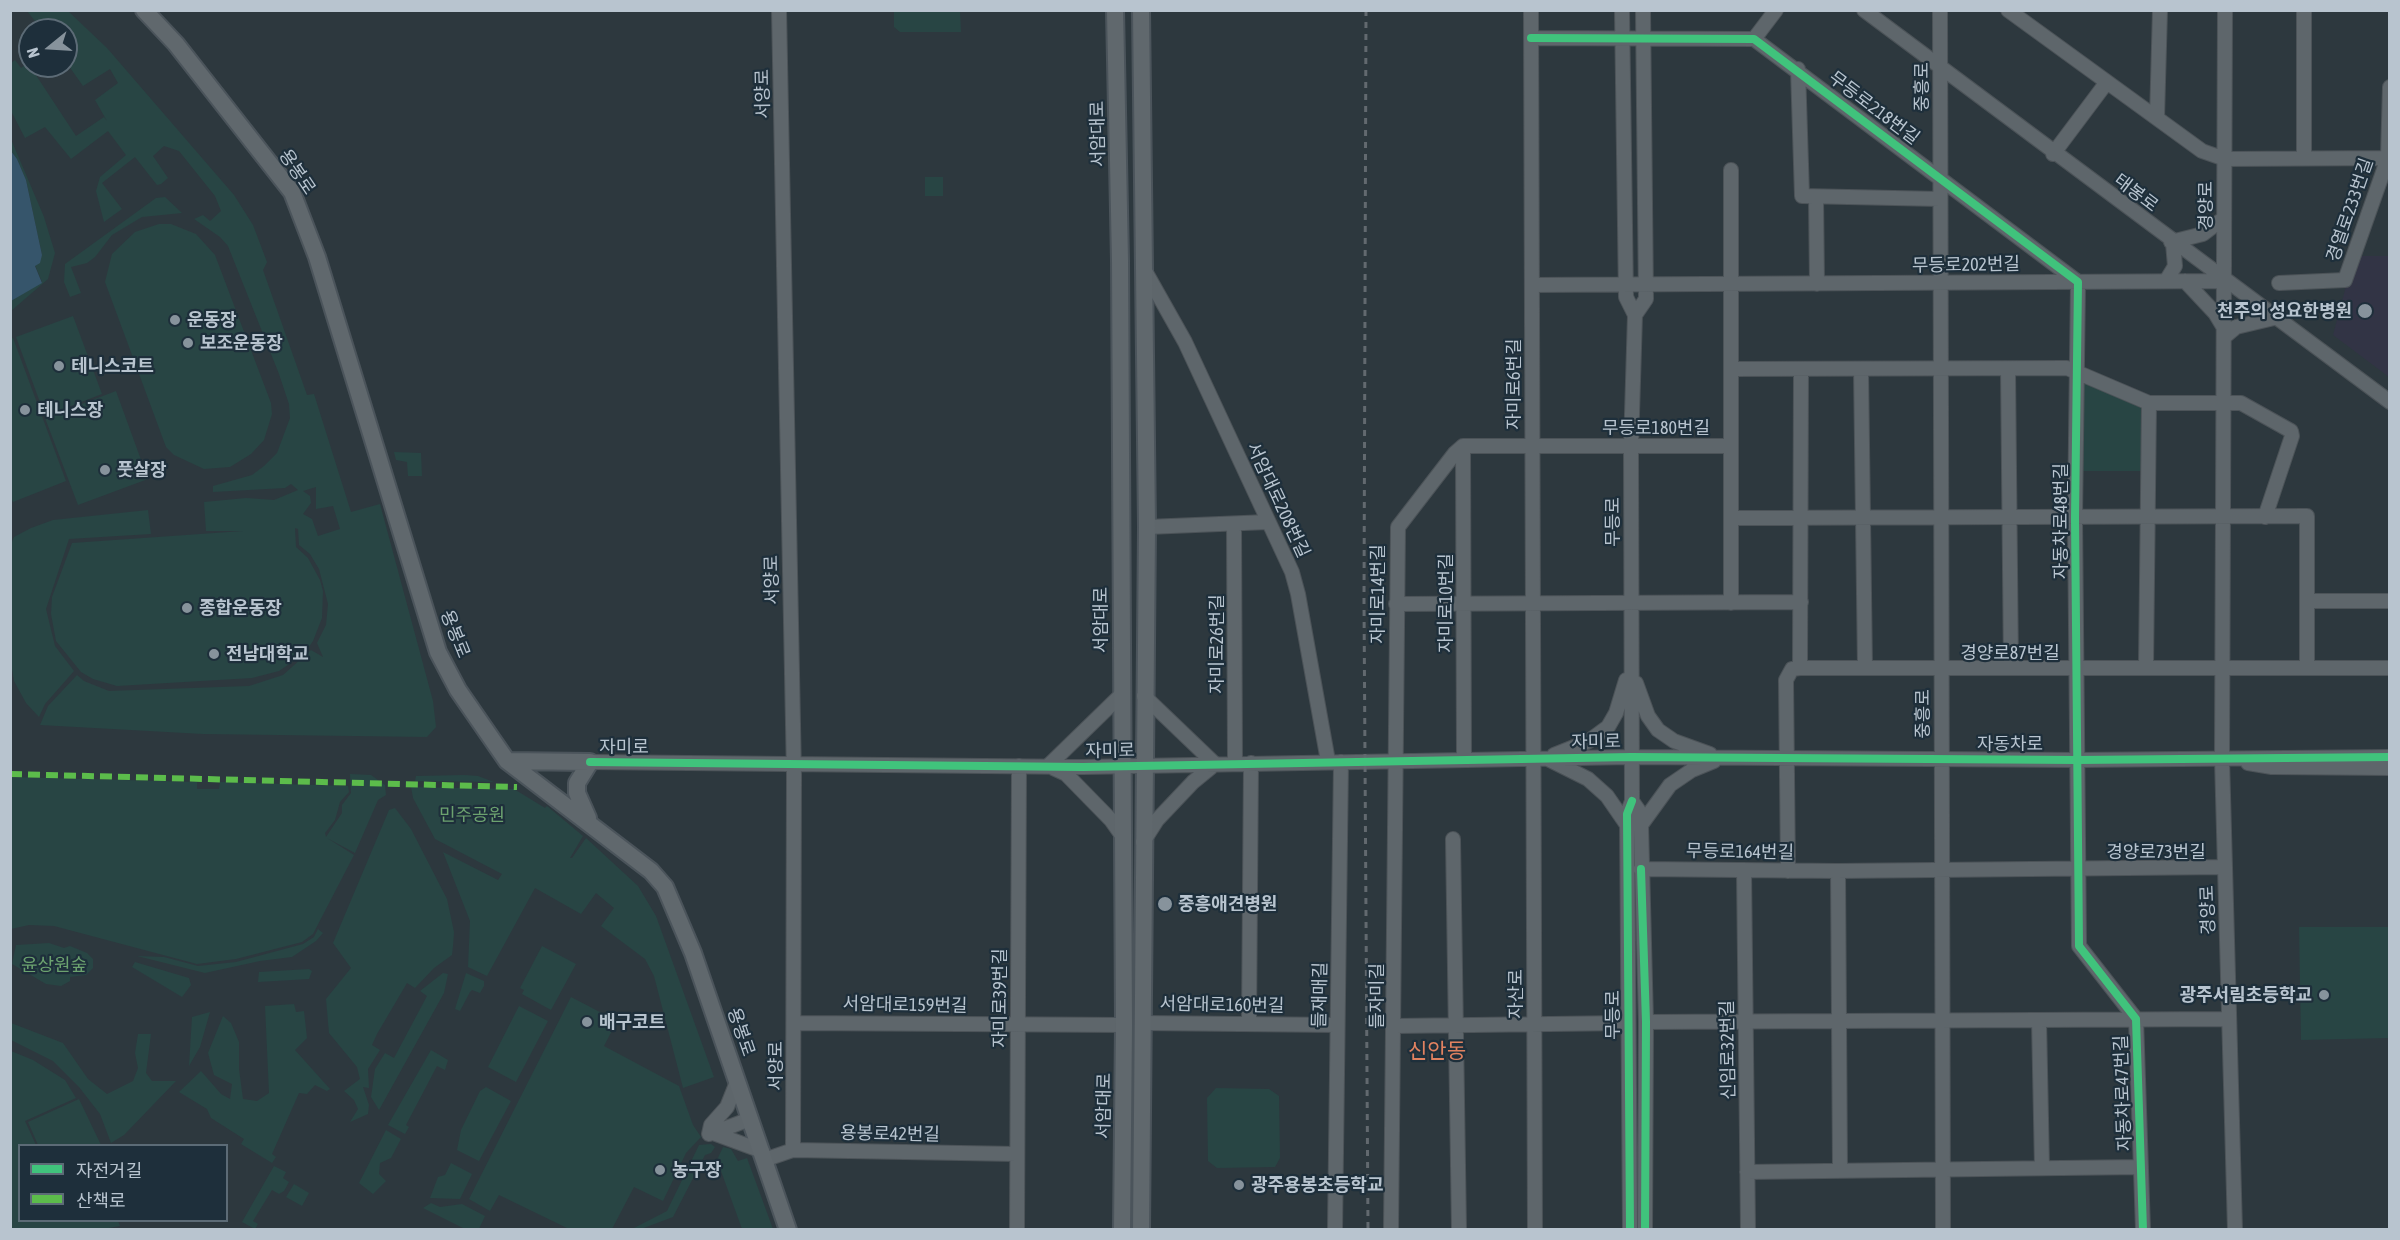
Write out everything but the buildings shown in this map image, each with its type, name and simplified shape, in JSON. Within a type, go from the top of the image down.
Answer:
[{"type":"main road","name":"용봉로","points":[[144,10],[176,44],[292,192],[317,257],[438,652],[458,690],[507,761],[651,871],[665,887],[693,953],[788,1230]]},
{"type":"main road","name":"서암대로","points":[[1116,10],[1120,261],[1124,1025],[1122,1230]]},
{"type":"main road","name":"서암대로","points":[[1141,10],[1147,527],[1143,765],[1141,1230]]},
{"type":"main road","name":"자미로","points":[[507,761],[590,762]]},
{"type":"main road","points":[[590,762],[581,772],[577,783],[577,793],[591,824]]},
{"type":"street","name":"서양로","points":[[779,10],[794,762],[794,1150]]},
{"type":"street","name":"자미로6번길","points":[[1531,10],[1533,604],[1540,758]]},
{"type":"street","name":"무등로","points":[[1622,10],[1626,297],[1635,315],[1631,447],[1632,801],[1627,814],[1634,825],[1641,869],[1646,1022],[1645,1230]]},
{"type":"street","name":"무등로","points":[[1635,315],[1646,298],[1643,10]]},
{"type":"street","points":[[1531,38],[1754,39],[1776,10]]},
{"type":"street","name":"태봉로","points":[[1864,10],[2053,154],[2390,402]]},
{"type":"street","name":"중흥로","points":[[1940,10],[1943,1230]]},
{"type":"street","points":[[2008,10],[2202,152],[2225,159],[2389,158]]},
{"type":"street","points":[[2157,118],[2160,10]]},
{"type":"street","name":"경양로","points":[[2225,10],[2222,759],[2235,1230]]},
{"type":"street","points":[[2304,10],[2304,158]]},
{"type":"street","name":"무등로218번길","points":[[1754,39],[1798,69],[2078,282]]},
{"type":"street","name":"무등로218번길","points":[[1798,69],[1802,196],[1816,197]]},
{"type":"street","points":[[2053,154],[2107,82]]},
{"type":"street","name":"경열로233번길","points":[[2279,284],[2345,280],[2389,158],[2390,87]]},
{"type":"street","points":[[1731,170],[1731,446]]},
{"type":"street","points":[[1817,284],[1816,197],[1940,199]]},
{"type":"street","points":[[2166,281],[2175,266],[2172,242],[2204,234],[2224,218]]},
{"type":"street","name":"서암대로208번길","points":[[1145,271],[1185,342],[1292,572],[1334,761]]},
{"type":"street","points":[[2185,281],[2215,313],[2224,333],[2236,327],[2274,318]]},
{"type":"street","name":"무등로202번길","points":[[1532,285],[2224,281]]},
{"type":"street","name":"자동차로48번길","points":[[2077,760],[2075,518],[2078,282]]},
{"type":"street","points":[[1731,369],[2067,368],[2149,403],[2241,403],[2291,431],[2292,436],[2265,516]]},
{"type":"street","points":[[1788,871],[1786,680],[1792,669],[1800,668],[1802,369]]},
{"type":"street","points":[[1861,369],[1865,668]]},
{"type":"street","name":"경양로87번길","points":[[2008,369],[2011,668]]},
{"type":"street","points":[[2146,667],[2149,403]]},
{"type":"street","name":"무등로180번길","points":[[1532,447],[1731,446],[1731,603]]},
{"type":"street","points":[[1463,447],[1532,447]]},
{"type":"street","name":"자미로10번길","points":[[1463,447],[1464,760]]},
{"type":"street","name":"자미로14번길","points":[[1395,762],[1398,527],[1455,453],[1463,447]]},
{"type":"street","points":[[1731,518],[2307,516],[2307,667]]},
{"type":"street","points":[[1147,527],[1268,522]]},
{"type":"street","name":"자미로26번길","points":[[1234,524],[1235,763]]},
{"type":"street","points":[[2307,601],[2390,601]]},
{"type":"street","points":[[1396,604],[1801,602]]},
{"type":"street","points":[[1631,663],[1639,697],[1658,730],[1674,741],[1720,758]]},
{"type":"street","points":[[1540,758],[1589,741],[1608,727],[1616,713],[1631,663]]},
{"type":"street","name":"경양로87번길","points":[[1800,668],[2390,668]]},
{"type":"street","points":[[1122,695],[1048,766],[1066,774],[1111,820],[1123,837]]},
{"type":"street","points":[[1143,842],[1157,820],[1193,782],[1215,764],[1144,696]]},
{"type":"street","name":"자동차로","points":[[1631,757],[2077,760],[2222,759],[2273,756],[2390,757]]},
{"type":"street","name":"자미로","points":[[590,762],[1048,766],[1631,757]]},
{"type":"street","points":[[1540,758],[1588,779],[1634,825],[1670,785],[1692,770],[1720,758]]},
{"type":"street","name":"자산로","points":[[1535,1230],[1534,1024],[1540,758]]},
{"type":"street","name":"자동차로","points":[[2222,759],[2272,767],[2390,768]]},
{"type":"street","name":"자동차로47번길","points":[[2077,760],[2079,946],[2136,1019],[2143,1230]]},
{"type":"street","name":"들재매길","points":[[1334,761],[1337,1025],[1335,1230]]},
{"type":"street","name":"들자미길","points":[[1391,1230],[1395,1026],[1395,762]]},
{"type":"street","points":[[1249,1024],[1251,763]]},
{"type":"street","name":"자미로39번길","points":[[1017,1230],[1018,766]]},
{"type":"street","name":"무등로","points":[[1630,1230],[1628,1023],[1634,825]]},
{"type":"street","points":[[1453,839],[1459,1230]]},
{"type":"street","name":"경양로73번길","points":[[1942,870],[2225,867]]},
{"type":"street","name":"무등로164번길","points":[[1641,869],[1942,870]]},
{"type":"street","name":"신임로32번길","points":[[1744,870],[1748,1230]]},
{"type":"street","points":[[1838,871],[1840,1170]]},
{"type":"street","points":[[1646,1022],[2229,1019]]},
{"type":"street","points":[[2039,1020],[2042,1168]]},
{"type":"street","name":"서암대로159번길","points":[[794,1023],[1124,1025]]},
{"type":"street","name":"서암대로160번길","points":[[1142,1023],[1337,1025]]},
{"type":"street","name":"무등로","points":[[1395,1026],[1628,1023]]},
{"type":"street","points":[[708,1134],[711,1125],[726,1107],[737,1082]]},
{"type":"street","points":[[708,1134],[750,1119]]},
{"type":"street","points":[[708,1134],[763,1155]]},
{"type":"street","name":"용봉로42번길","points":[[763,1155],[794,1150],[1016,1154]]},
{"type":"street","points":[[1747,1172],[2141,1167]]},
{"type":"shaded area","points":[[11,151],[26,180],[42,255],[40,263],[35,266],[42,283],[11,301]]},
{"type":"shaded area","name":"천주의 성요한병원","points":[[2360,256],[2389,256],[2389,377],[2333,335],[2346,286]]},
{"type":"green space","points":[[27,11],[68,11],[75,18],[33,18]]},
{"type":"green space","points":[[894,11],[960,11],[961,32],[900,32],[894,27]]},
{"type":"green space","points":[[78,20],[107,48],[234,195],[253,225],[267,262],[263,270],[307,395],[314,394],[351,512],[380,504],[433,701],[436,727],[427,737],[203,734],[40,725],[48,706],[77,675],[84,681],[109,691],[249,686],[283,675],[311,650],[323,657],[317,643],[326,625],[328,604],[319,569],[310,554],[299,545],[298,529],[295,528],[296,547],[308,558],[320,580],[323,591],[322,618],[313,641],[304,654],[279,671],[252,678],[117,686],[93,679],[81,672],[56,641],[51,614],[52,597],[72,543],[243,531],[206,531],[204,502],[246,498],[274,500],[298,490],[291,484],[285,488],[213,492],[213,486],[252,475],[264,466],[277,453],[290,418],[289,404],[279,374],[228,246],[220,237],[194,219],[203,215],[210,221],[221,211],[215,196],[179,151],[164,146],[153,156],[168,178],[161,184],[157,185],[135,157],[102,183],[122,209],[104,222],[96,191],[100,177],[126,155],[108,131],[71,159],[45,127],[25,138],[11,111],[11,63],[15,60],[18,64],[18,78],[38,78],[76,136],[104,117],[107,121],[95,100],[118,83],[110,69],[83,86],[77,78]],"holes":[[[316,487],[316,509],[333,506],[340,529],[318,536],[312,519],[303,514],[311,503],[310,496],[303,491]]]},
{"type":"green space","points":[[10,137],[44,217],[55,253],[48,279],[11,311],[11,301],[42,282],[35,265],[42,255],[26,180],[11,151]]},
{"type":"green space","points":[[925,177],[943,177],[943,196],[925,196]]},
{"type":"green space","points":[[165,197],[182,213],[142,217],[112,235],[95,257],[87,263],[71,267],[81,293],[70,297],[64,282],[65,264],[156,198]]},
{"type":"green space","name":"보조운동장","points":[[159,224],[171,224],[196,234],[215,255],[271,403],[272,414],[264,440],[251,454],[230,467],[204,469],[174,455],[166,447],[105,282],[112,254],[135,232]]},
{"type":"green space","name":"테니스코트","points":[[73,316],[102,394],[45,416],[16,337]]},
{"type":"green space","name":"테니스장","points":[[13,338],[66,481],[13,502],[10,496],[10,339]]},
{"type":"green space","points":[[2089,382],[2145,410],[2144,471],[2078,471],[2082,384]]},
{"type":"green space","points":[[116,391],[148,479],[78,505],[45,418]]},
{"type":"green space","points":[[394,452],[421,453],[422,476],[408,476],[407,462],[396,460]]},
{"type":"green space","points":[[148,510],[151,534],[69,539],[46,609],[55,646],[74,671],[45,704],[39,717],[26,703],[14,681],[10,657],[11,544],[14,537],[53,520]]},
{"type":"green space","points":[[350,774],[371,775],[385,785],[386,795],[378,800],[355,853],[327,838],[354,855],[313,934],[302,942],[236,959],[197,964],[54,926],[29,925],[11,929],[11,777],[197,782],[197,789],[219,789],[220,782],[348,786],[349,792],[340,802],[335,820],[325,833],[326,837],[342,813],[342,805],[351,793]]},
{"type":"green space","points":[[416,776],[478,776],[494,782],[415,781]]},
{"type":"green space","name":"민주공원","points":[[411,787],[514,789],[545,808],[547,806],[583,836],[570,858],[586,838],[638,886],[656,916],[714,1077],[683,1088],[654,976],[645,959],[601,926],[614,908],[596,893],[581,914],[535,888],[487,976],[468,967],[470,921],[443,852],[498,880],[502,874],[435,839],[413,798]]},
{"type":"green space","points":[[395,808],[411,829],[447,899],[454,932],[452,955],[434,968],[415,988],[407,983],[372,1045],[380,1050],[368,1069],[369,1088],[363,1087],[369,1105],[368,1114],[350,1122],[358,1109],[354,1100],[344,1091],[360,1079],[357,1067],[329,1033],[326,999],[351,968],[333,943],[389,810]]},
{"type":"green space","points":[[2299,927],[2389,927],[2389,1038],[2301,1040]]},
{"type":"green space","points":[[318,929],[323,933],[316,941],[292,957],[260,961],[205,973],[137,956],[164,957],[198,966],[236,962],[303,944],[314,937]]},
{"type":"green space","name":"윤상원숲","points":[[49,943],[64,948],[70,946],[87,953],[93,959],[93,968],[86,975],[70,977],[70,981],[61,986],[46,984],[12,964],[16,945]]},
{"type":"green space","points":[[542,946],[576,964],[551,1010],[522,994],[524,990],[520,988]]},
{"type":"green space","points":[[135,962],[189,978],[191,985],[182,997],[132,967]]},
{"type":"green space","points":[[309,969],[312,971],[309,979],[258,982],[259,972]]},
{"type":"green space","points":[[443,973],[448,974],[444,993],[379,1110],[371,1097],[375,1069],[385,1053],[394,1058],[427,996],[420,991]]},
{"type":"green space","points":[[466,973],[484,981],[484,986],[480,993],[472,990],[470,992],[460,1011],[455,1009]]},
{"type":"green space","points":[[571,997],[617,1021],[604,1046],[679,1086],[693,1125],[701,1137],[686,1153],[663,1201],[634,1187],[612,1229],[569,1229],[499,1195],[490,1211],[469,1199]]},
{"type":"green space","points":[[294,1004],[296,1012],[304,1011],[307,1038],[295,1050],[330,1089],[327,1091],[315,1085],[307,1094],[299,1093],[272,1154],[276,1157],[272,1163],[241,1144],[244,1139],[211,1118],[207,1109],[179,1092],[201,1071],[221,1094],[230,1099],[232,1084],[214,1075],[208,1053],[223,1016],[231,1023],[239,1042],[239,1069],[243,1099],[257,1101],[269,1093],[265,1006]]},
{"type":"green space","points":[[519,1006],[548,1021],[516,1082],[488,1067]]},
{"type":"green space","points":[[210,1012],[200,1047],[189,1066],[192,1017]]},
{"type":"green space","points":[[11,1023],[63,1043],[88,1079],[107,1094],[133,1081],[138,1068],[135,1053],[138,1034],[151,1034],[146,1073],[152,1081],[176,1081],[124,1135],[111,1143],[100,1114],[79,1087],[53,1061],[11,1040]]},
{"type":"green space","points":[[431,1050],[448,1060],[445,1070],[437,1066],[406,1125],[409,1127],[405,1134],[388,1125]]},
{"type":"green space","points":[[11,1051],[33,1060],[65,1080],[76,1098],[25,1121],[36,1144],[18,1144],[18,1222],[118,1222],[120,1226],[98,1230],[11,1229]]},
{"type":"green space","points":[[486,1087],[511,1101],[479,1161],[457,1150],[461,1130],[480,1091]]},
{"type":"green space","points":[[1216,1088],[1269,1089],[1279,1096],[1280,1158],[1275,1167],[1217,1168],[1208,1161],[1207,1098]]},
{"type":"green space","points":[[79,1099],[101,1144],[38,1144],[28,1122]]},
{"type":"green space","points":[[386,1130],[401,1139],[391,1158],[380,1163],[379,1174],[386,1181],[373,1194],[359,1183]]},
{"type":"green space","points":[[711,1144],[715,1147],[711,1153],[705,1155],[673,1217],[641,1229],[632,1229],[667,1211],[699,1145]]},
{"type":"green space","points":[[723,1147],[731,1149],[738,1161],[747,1158],[773,1229],[742,1229],[717,1160]]},
{"type":"green space","points":[[451,1163],[472,1174],[460,1199],[430,1198],[438,1177],[445,1175]]},
{"type":"green space","points":[[274,1166],[286,1172],[283,1178],[289,1182],[284,1191],[279,1194],[272,1190],[253,1221],[258,1224],[255,1229],[242,1222]]},
{"type":"green space","points":[[294,1184],[309,1193],[302,1206],[286,1197]]},
{"type":"green space","points":[[431,1203],[440,1207],[462,1204],[485,1216],[479,1229],[465,1229],[423,1208]]},
{"type":"railway","points":[[1366,10],[1364,602],[1368,1230]]},
{"type":"marked path","points":[[10,774],[517,787]]},
{"type":"cycle path","points":[[1531,38],[1754,39],[2078,282],[2075,518],[2079,946],[2136,1019],[2143,1230]]},
{"type":"cycle path","points":[[590,762],[1083,767],[1631,757],[2077,760],[2390,757]]},
{"type":"cycle path","points":[[1630,1230],[1627,814],[1632,801]]},
{"type":"cycle path","points":[[1641,869],[1646,1022],[1645,1230]]},
{"type":"place","name":"천주의 성요한병원","points":[[2365,311]]},
{"type":"place","name":"운동장","points":[[175,320]]},
{"type":"place","name":"보조운동장","points":[[188,343]]},
{"type":"place","name":"테니스코트","points":[[59,366]]},
{"type":"place","name":"테니스장","points":[[25,410]]},
{"type":"place","name":"풋살장","points":[[105,470]]},
{"type":"place","name":"종합운동장","points":[[187,608]]},
{"type":"place","name":"전남대학교","points":[[214,654]]},
{"type":"place","name":"중흥애견병원","points":[[1165,904]]},
{"type":"place","name":"광주서림초등학교","points":[[2324,995]]},
{"type":"place","name":"배구코트","points":[[587,1022]]},
{"type":"place","name":"농구장","points":[[660,1170]]},
{"type":"place","name":"광주용봉초등학교","points":[[1239,1185]]},
{"type":"district","name":"신안동","points":[[1437,1051]]}]
